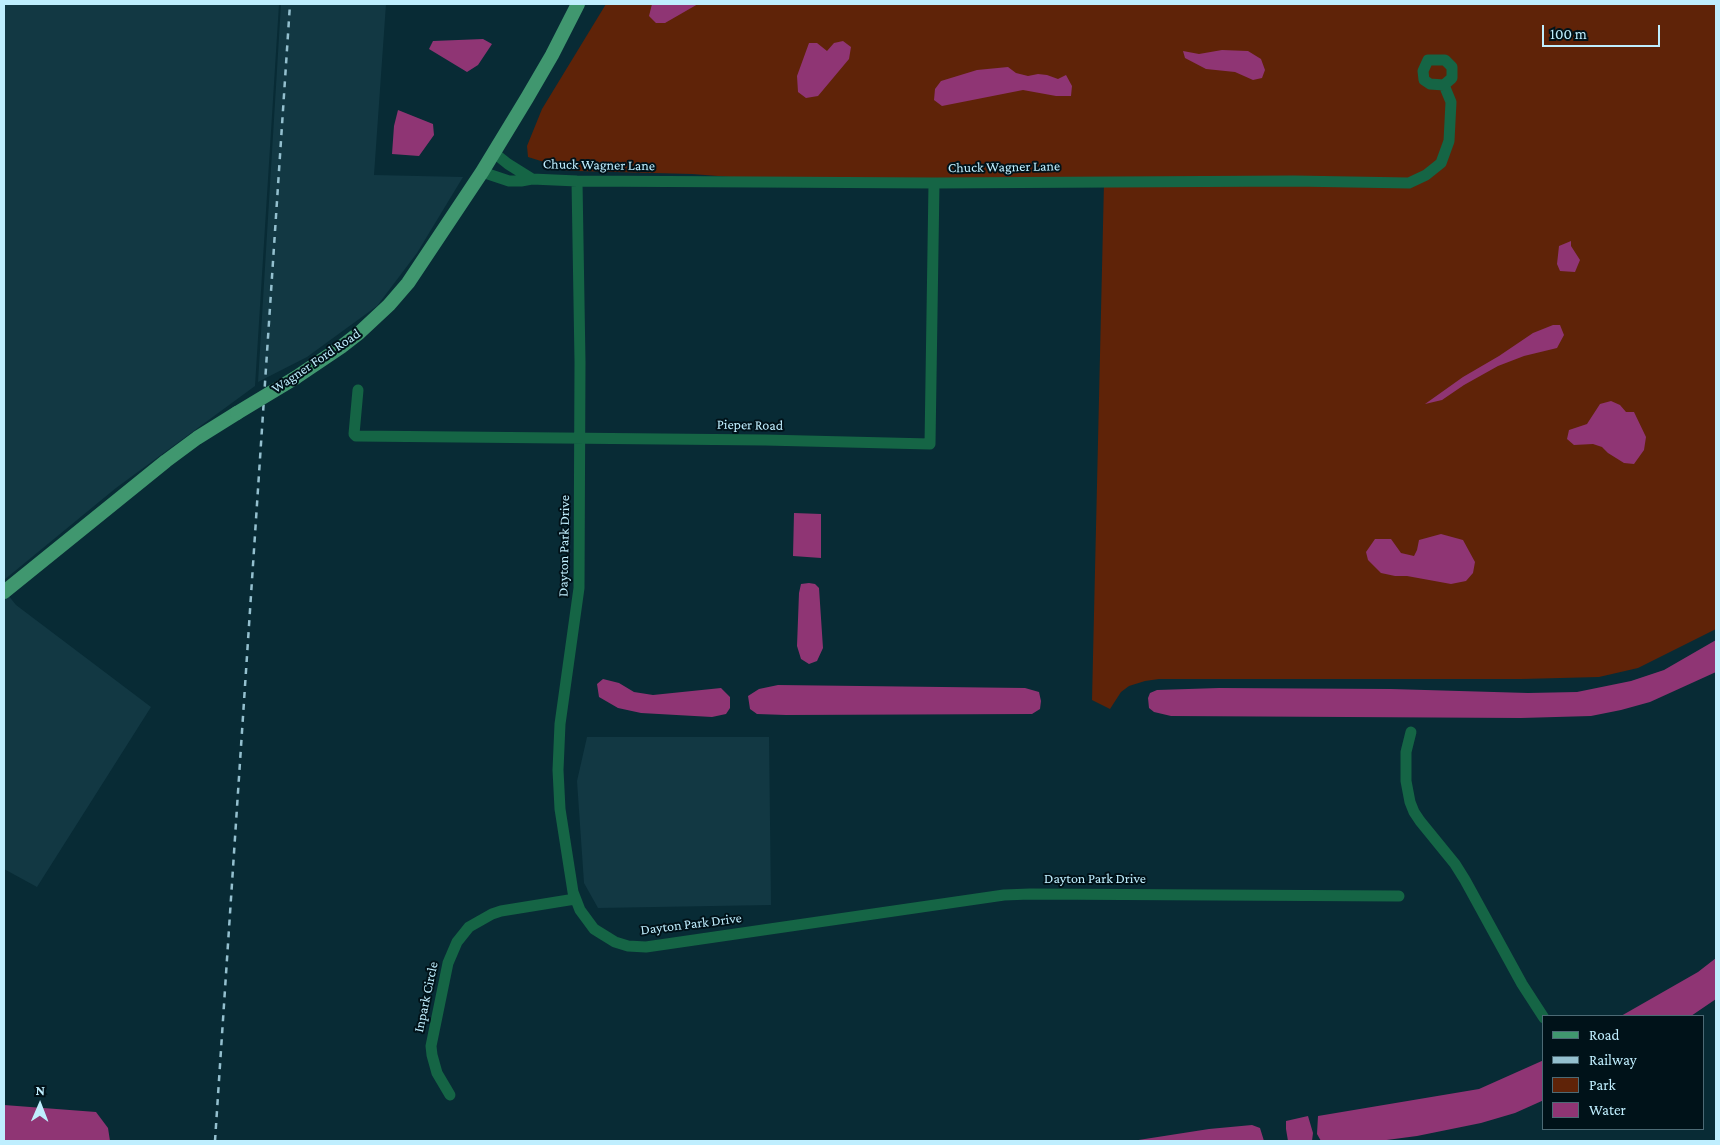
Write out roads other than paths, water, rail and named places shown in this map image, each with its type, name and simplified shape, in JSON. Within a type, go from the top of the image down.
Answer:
[{"type":"main road","name":"Wagner Ford Road","points":[[4,592],[166,461],[203,434],[295,378],[341,347],[371,323],[389,304],[424,259],[482,172],[547,64],[578,4]]},
{"type":"street","name":"Chuck Wagner Lane","points":[[482,172],[509,181],[532,179],[578,182],[1294,181],[1409,183],[1426,175],[1441,163],[1449,141],[1452,102],[1444,85]]},
{"type":"street","points":[[493,152],[532,179]]},
{"type":"street","name":"Dayton Park Drive","points":[[578,182],[579,588],[560,724],[558,770],[560,809],[575,899],[580,910],[594,929],[616,942],[637,947],[1004,895],[1400,896]]},
{"type":"street","name":"Pieper Road","points":[[358,390],[354,434],[356,436],[765,440],[930,444],[934,183]]},
{"type":"street","points":[[1411,732],[1406,752],[1406,781],[1414,812],[1466,880],[1513,968],[1542,1015]]},
{"type":"street","name":"Inpark Circle","points":[[450,1095],[437,1073],[431,1046],[445,974],[457,942],[469,928],[492,914],[575,899]]},
{"type":"water","points":[[652,4],[698,4],[665,23],[656,23],[649,16]]},
{"type":"water","points":[[483,39],[492,44],[478,65],[467,72],[429,49],[433,41]]},
{"type":"water","points":[[843,41],[851,47],[849,59],[818,96],[806,98],[798,92],[797,76],[809,43],[817,43],[827,51],[834,43]]},
{"type":"water","points":[[1222,50],[1248,51],[1261,59],[1265,70],[1262,78],[1253,80],[1235,72],[1206,69],[1185,58],[1183,51],[1199,54]]},
{"type":"water","points":[[1008,67],[1016,73],[1028,76],[1038,74],[1058,79],[1066,75],[1072,86],[1071,96],[1056,96],[1023,90],[942,106],[934,100],[935,89],[941,81],[977,70]]},
{"type":"water","points":[[398,110],[433,124],[434,135],[419,156],[392,154],[394,126]]},
{"type":"water","points":[[1571,241],[1571,246],[1580,260],[1575,272],[1560,271],[1557,264],[1559,246]]},
{"type":"water","points":[[1553,325],[1560,325],[1564,335],[1557,348],[1524,356],[1498,366],[1442,400],[1425,404],[1463,377],[1533,333]]},
{"type":"water","points":[[1611,401],[1620,405],[1626,412],[1634,412],[1646,437],[1644,450],[1634,464],[1624,463],[1602,447],[1593,444],[1574,445],[1567,439],[1569,430],[1587,424],[1600,404]]},
{"type":"water","points":[[794,513],[821,514],[821,558],[793,556]]},
{"type":"water","points":[[1441,534],[1463,540],[1475,562],[1473,573],[1466,581],[1451,584],[1381,573],[1368,560],[1366,552],[1375,539],[1391,539],[1401,553],[1414,556],[1419,540]]},
{"type":"water","points":[[801,584],[815,584],[819,588],[823,648],[817,661],[809,664],[801,659],[797,646],[799,593]]},
{"type":"water","points":[[1716,640],[1716,672],[1650,702],[1591,716],[1521,718],[1171,716],[1154,712],[1149,708],[1148,698],[1150,693],[1157,690],[1219,688],[1391,689],[1528,693],[1577,692],[1631,681],[1664,670]]},
{"type":"water","points":[[603,679],[619,683],[634,692],[653,695],[721,688],[730,697],[730,708],[726,714],[712,717],[641,713],[618,708],[599,697],[597,684]]},
{"type":"water","points":[[778,685],[1025,688],[1039,692],[1041,701],[1040,709],[1032,714],[786,715],[757,714],[750,709],[748,696],[759,689]]},
{"type":"water","points":[[1716,958],[1716,999],[1692,1015],[1623,1015],[1698,972]]},
{"type":"water","points":[[1542,1061],[1542,1101],[1515,1113],[1481,1123],[1417,1136],[1379,1141],[1321,1141],[1317,1134],[1318,1116],[1479,1089]]},
{"type":"water","points":[[4,1105],[96,1112],[108,1128],[110,1141],[4,1141]]},
{"type":"water","points":[[1308,1116],[1313,1133],[1312,1141],[1288,1141],[1286,1121]]},
{"type":"water","points":[[1252,1125],[1260,1128],[1264,1141],[1132,1141],[1209,1129]]},
{"type":"railway","points":[[215,1141],[290,4]]}]
